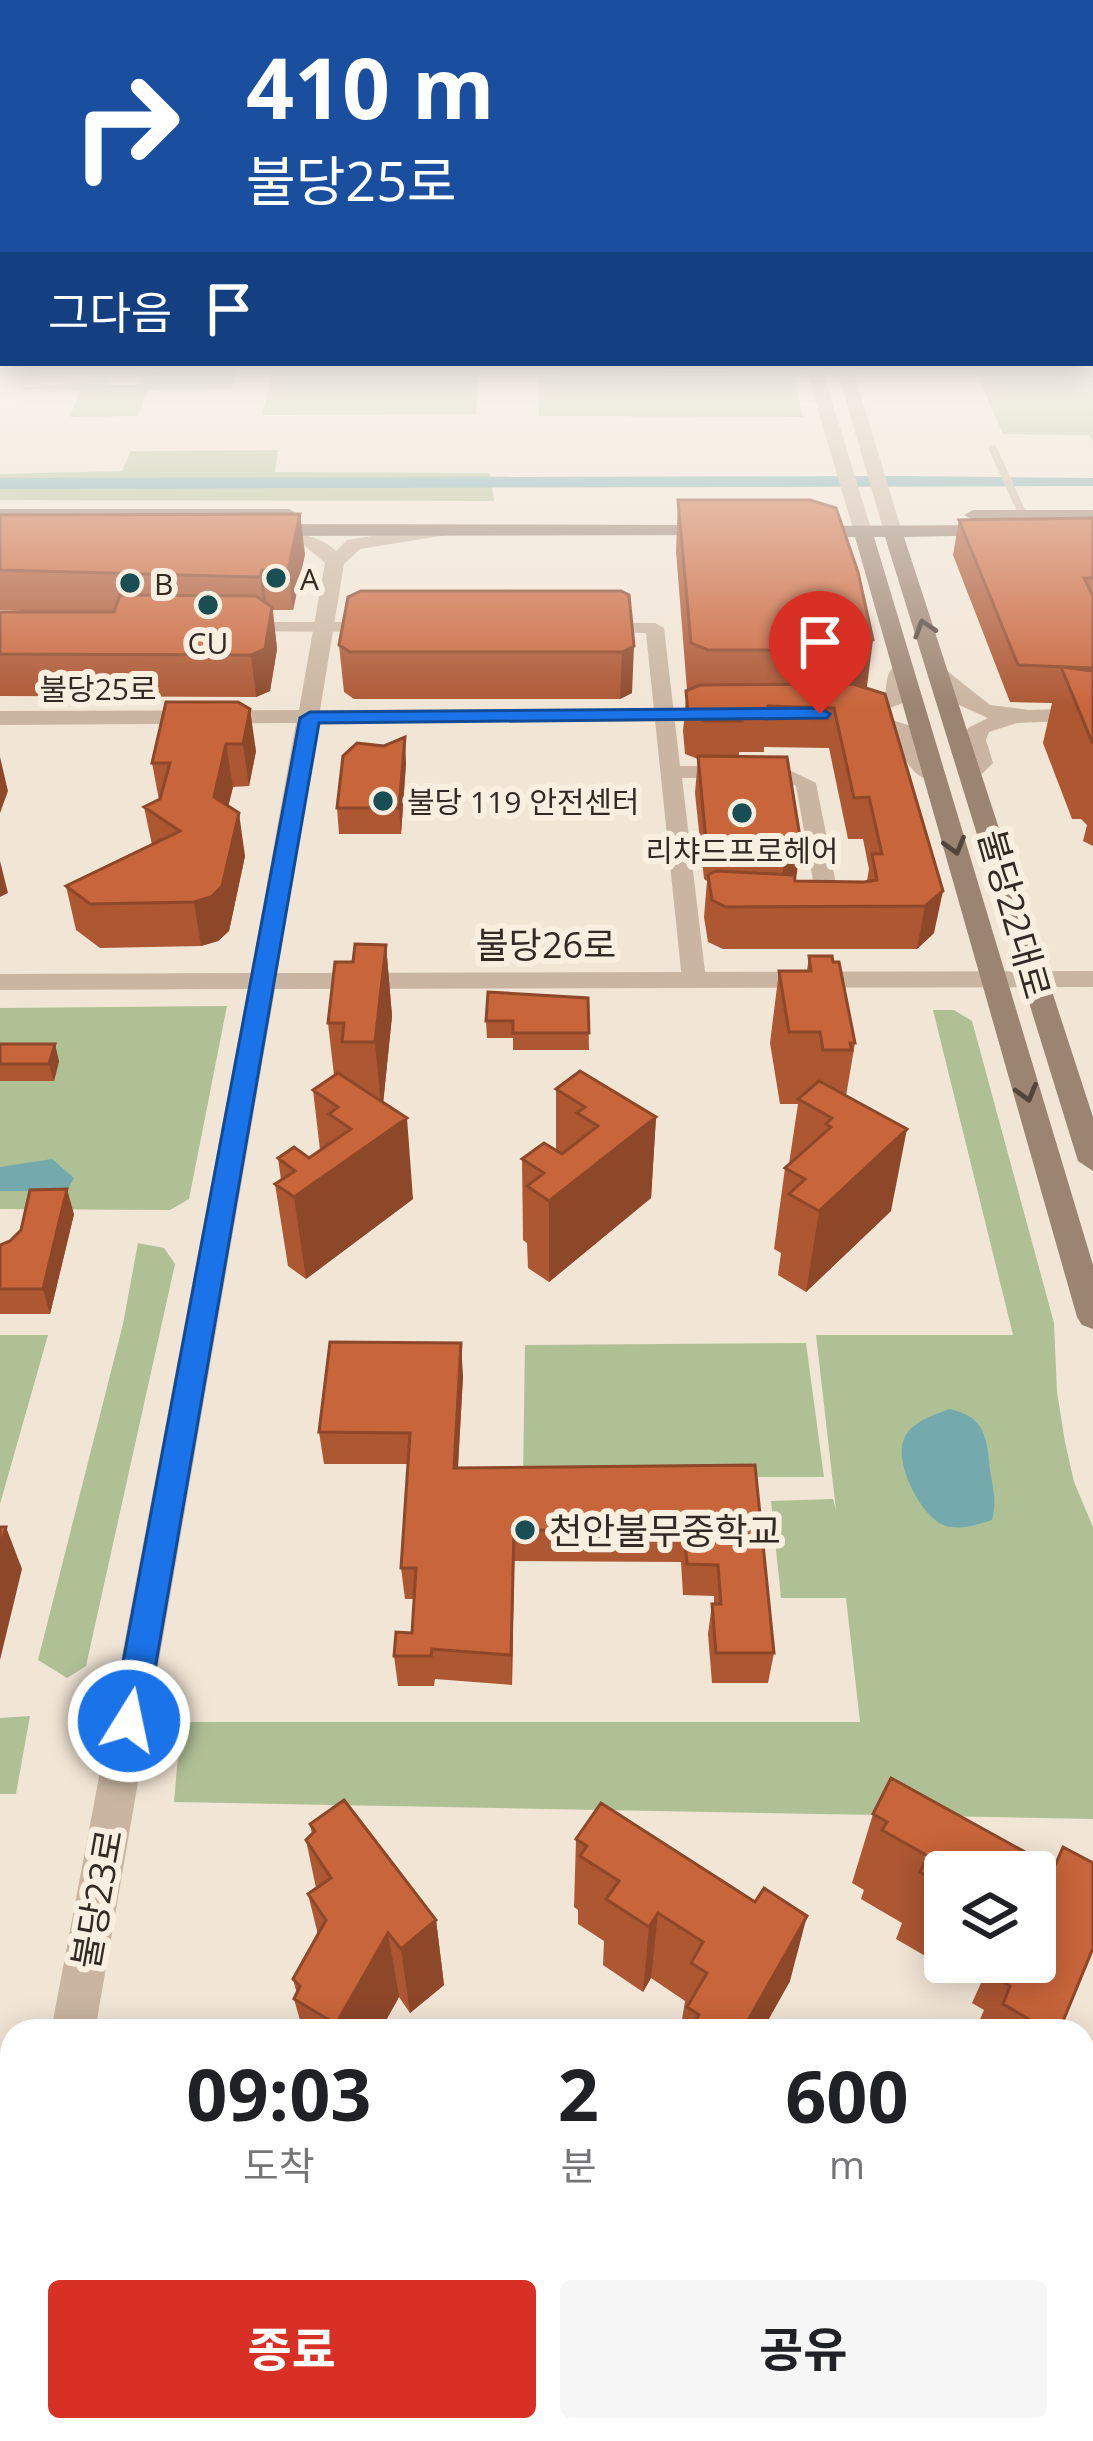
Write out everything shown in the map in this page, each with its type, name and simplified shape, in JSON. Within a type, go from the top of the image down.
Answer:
[{"type":"main road","points":[[0,514],[741,523],[440,531],[0,531]]},
{"type":"main road","points":[[789,523],[857,516],[1093,514]]},
{"type":"main road","name":"불당22대로","points":[[857,516],[1093,1317]]},
{"type":"main road","points":[[888,516],[1093,531]]},
{"type":"main road","name":"불당22대로","points":[[888,516],[1093,1161]]},
{"type":"street","points":[[846,480],[857,516]]},
{"type":"street","points":[[878,480],[888,516]]},
{"type":"street","points":[[244,530],[321,544],[334,562],[354,544],[440,531]]},
{"type":"street","name":"불당23로","points":[[76,2019],[334,562]]},
{"type":"street","points":[[210,627],[409,627]]},
{"type":"street","points":[[567,627],[655,628],[694,980]]},
{"type":"street","points":[[936,668],[968,702],[1022,716]]},
{"type":"street","points":[[903,669],[894,680],[897,694],[892,703],[836,714],[879,720],[903,731],[918,764],[934,775]]},
{"type":"street","points":[[970,772],[982,763],[975,740],[979,728],[1022,716],[1093,714]]},
{"type":"street","name":"불당25로","points":[[0,718],[754,715]]},
{"type":"street","points":[[672,772],[781,772],[806,783],[826,889],[801,902],[780,902]]},
{"type":"street","points":[[685,902],[717,902]]},
{"type":"street","name":"불당26로","points":[[0,982],[1093,980]]},
{"type":"lane","points":[[1007,480],[1024,515]]},
{"type":"green space","points":[[0,480],[491,480],[494,501],[0,500]]},
{"type":"green space","points":[[227,1006],[189,1199],[170,1210],[0,1209],[0,1008]]},
{"type":"green space","points":[[933,1010],[954,1010],[972,1021],[1054,1323],[1065,1442],[1074,1482],[1093,1527],[1093,1819],[174,1802],[181,1722],[860,1722],[846,1598],[781,1598],[771,1501],[833,1499],[836,1510],[816,1335],[1013,1335]]},
{"type":"green space","points":[[138,1243],[164,1248],[175,1264],[86,1666],[67,1678],[38,1660],[123,1324]]},
{"type":"green space","points":[[0,1335],[48,1335],[0,1504]]},
{"type":"green space","points":[[806,1343],[824,1477],[523,1477],[525,1345]]},
{"type":"green space","points":[[30,1716],[16,1794],[0,1794],[0,1718]]},
{"type":"water","points":[[0,480],[1093,480],[1093,486],[0,489]]},
{"type":"water","points":[[52,1159],[74,1178],[67,1191],[0,1191],[0,1167]]},
{"type":"water","points":[[950,1409],[971,1418],[982,1431],[994,1495],[992,1520],[963,1527],[946,1526],[928,1513],[903,1461],[904,1439],[912,1428]]},
{"type":"building","points":[[678,500],[810,500],[836,508],[858,572],[873,640],[852,650],[708,650],[691,643]]},
{"type":"building","points":[[300,514],[288,570],[262,570],[260,577],[0,570],[0,515]]},
{"type":"building","points":[[1093,518],[1093,578],[1084,578],[1093,596],[1093,668],[1018,665],[959,520]]},
{"type":"building","points":[[361,591],[621,591],[629,595],[634,646],[622,652],[350,652],[339,645],[348,597]]},
{"type":"building","points":[[120,595],[256,596],[272,607],[265,649],[251,655],[0,654],[0,612],[114,612]]},
{"type":"building","points":[[1061,667],[1093,671],[1092,742]]},
{"type":"building","points":[[853,684],[885,694],[943,891],[925,906],[726,907],[712,900],[708,875],[716,871],[794,875],[795,881],[864,882],[877,880],[872,854],[882,854],[869,797],[854,798],[834,708],[768,706],[768,711],[740,711],[742,721],[705,721],[688,714],[686,691],[700,685]]},
{"type":"building","points":[[166,702],[238,702],[250,709],[243,744],[226,744],[214,797],[239,813],[222,886],[211,897],[194,902],[90,904],[66,886],[180,831],[144,807],[160,799],[170,763],[152,763]]},
{"type":"building","points":[[405,737],[399,808],[337,808],[343,756],[357,743],[384,746]]},
{"type":"building","points":[[698,756],[787,757],[801,843],[785,853],[730,853],[706,841]]},
{"type":"building","points":[[355,944],[386,945],[375,1042],[342,1042],[344,1023],[328,1023],[335,962],[353,962]]},
{"type":"building","points":[[809,956],[832,956],[833,962],[839,962],[855,1043],[850,1043],[852,1050],[823,1050],[820,1032],[789,1032],[779,971],[811,971]]},
{"type":"building","points":[[488,992],[588,998],[589,1033],[513,1033],[513,1021],[486,1021]]},
{"type":"building","points":[[0,1044],[55,1044],[49,1064],[0,1064]]},
{"type":"building","points":[[580,1071],[656,1117],[549,1201],[527,1186],[544,1173],[522,1159],[544,1143],[562,1154],[598,1126],[577,1113],[585,1107],[556,1089]]},
{"type":"building","points":[[338,1073],[407,1118],[294,1197],[275,1184],[295,1171],[278,1158],[294,1147],[309,1158],[351,1129],[329,1114],[338,1107],[313,1090]]},
{"type":"building","points":[[819,1081],[907,1129],[819,1211],[789,1194],[805,1179],[785,1168],[831,1127],[826,1124],[832,1118],[798,1099]]},
{"type":"building","points":[[67,1189],[43,1289],[0,1289],[0,1245],[21,1230],[30,1190]]},
{"type":"building","points":[[330,1342],[461,1343],[454,1468],[755,1465],[774,1653],[716,1653],[712,1604],[721,1604],[718,1565],[687,1564],[684,1531],[514,1530],[511,1655],[432,1649],[431,1656],[394,1656],[396,1632],[412,1633],[416,1568],[401,1568],[410,1433],[319,1432]]},
{"type":"building","points":[[891,1778],[1023,1851],[924,1854],[882,1830],[887,1822],[873,1814]]},
{"type":"building","points":[[344,1800],[436,1920],[401,1949],[388,1933],[339,2019],[328,2019],[294,1999],[300,1986],[293,1979],[326,1920],[308,1894],[331,1878],[306,1840],[315,1831],[310,1824]]},
{"type":"building","points":[[601,1803],[755,1902],[764,1888],[807,1916],[749,2019],[697,2019],[699,2015],[687,2007],[707,1973],[691,1963],[703,1942],[658,1913],[649,1927],[606,1899],[619,1881],[580,1856],[587,1846],[576,1839]]},
{"type":"building","points":[[1063,1847],[1093,1863],[1093,1948],[1064,2019],[1029,2019],[1003,2004],[1010,1986],[1005,1983],[1056,1983],[1056,1863]]},
{"type":"place","name":"A","points":[[276,578]]},
{"type":"place","name":"B","points":[[130,583]]},
{"type":"place","name":"CU","points":[[208,605]]},
{"type":"place","name":"불당 119 안전센터","points":[[383,801]]},
{"type":"place","name":"리챠드프로헤어","points":[[742,813]]},
{"type":"place","name":"천안불무중학교","points":[[525,1530]]},
{"type":"route","points":[[129,1721],[310,718],[820,714]]}]
